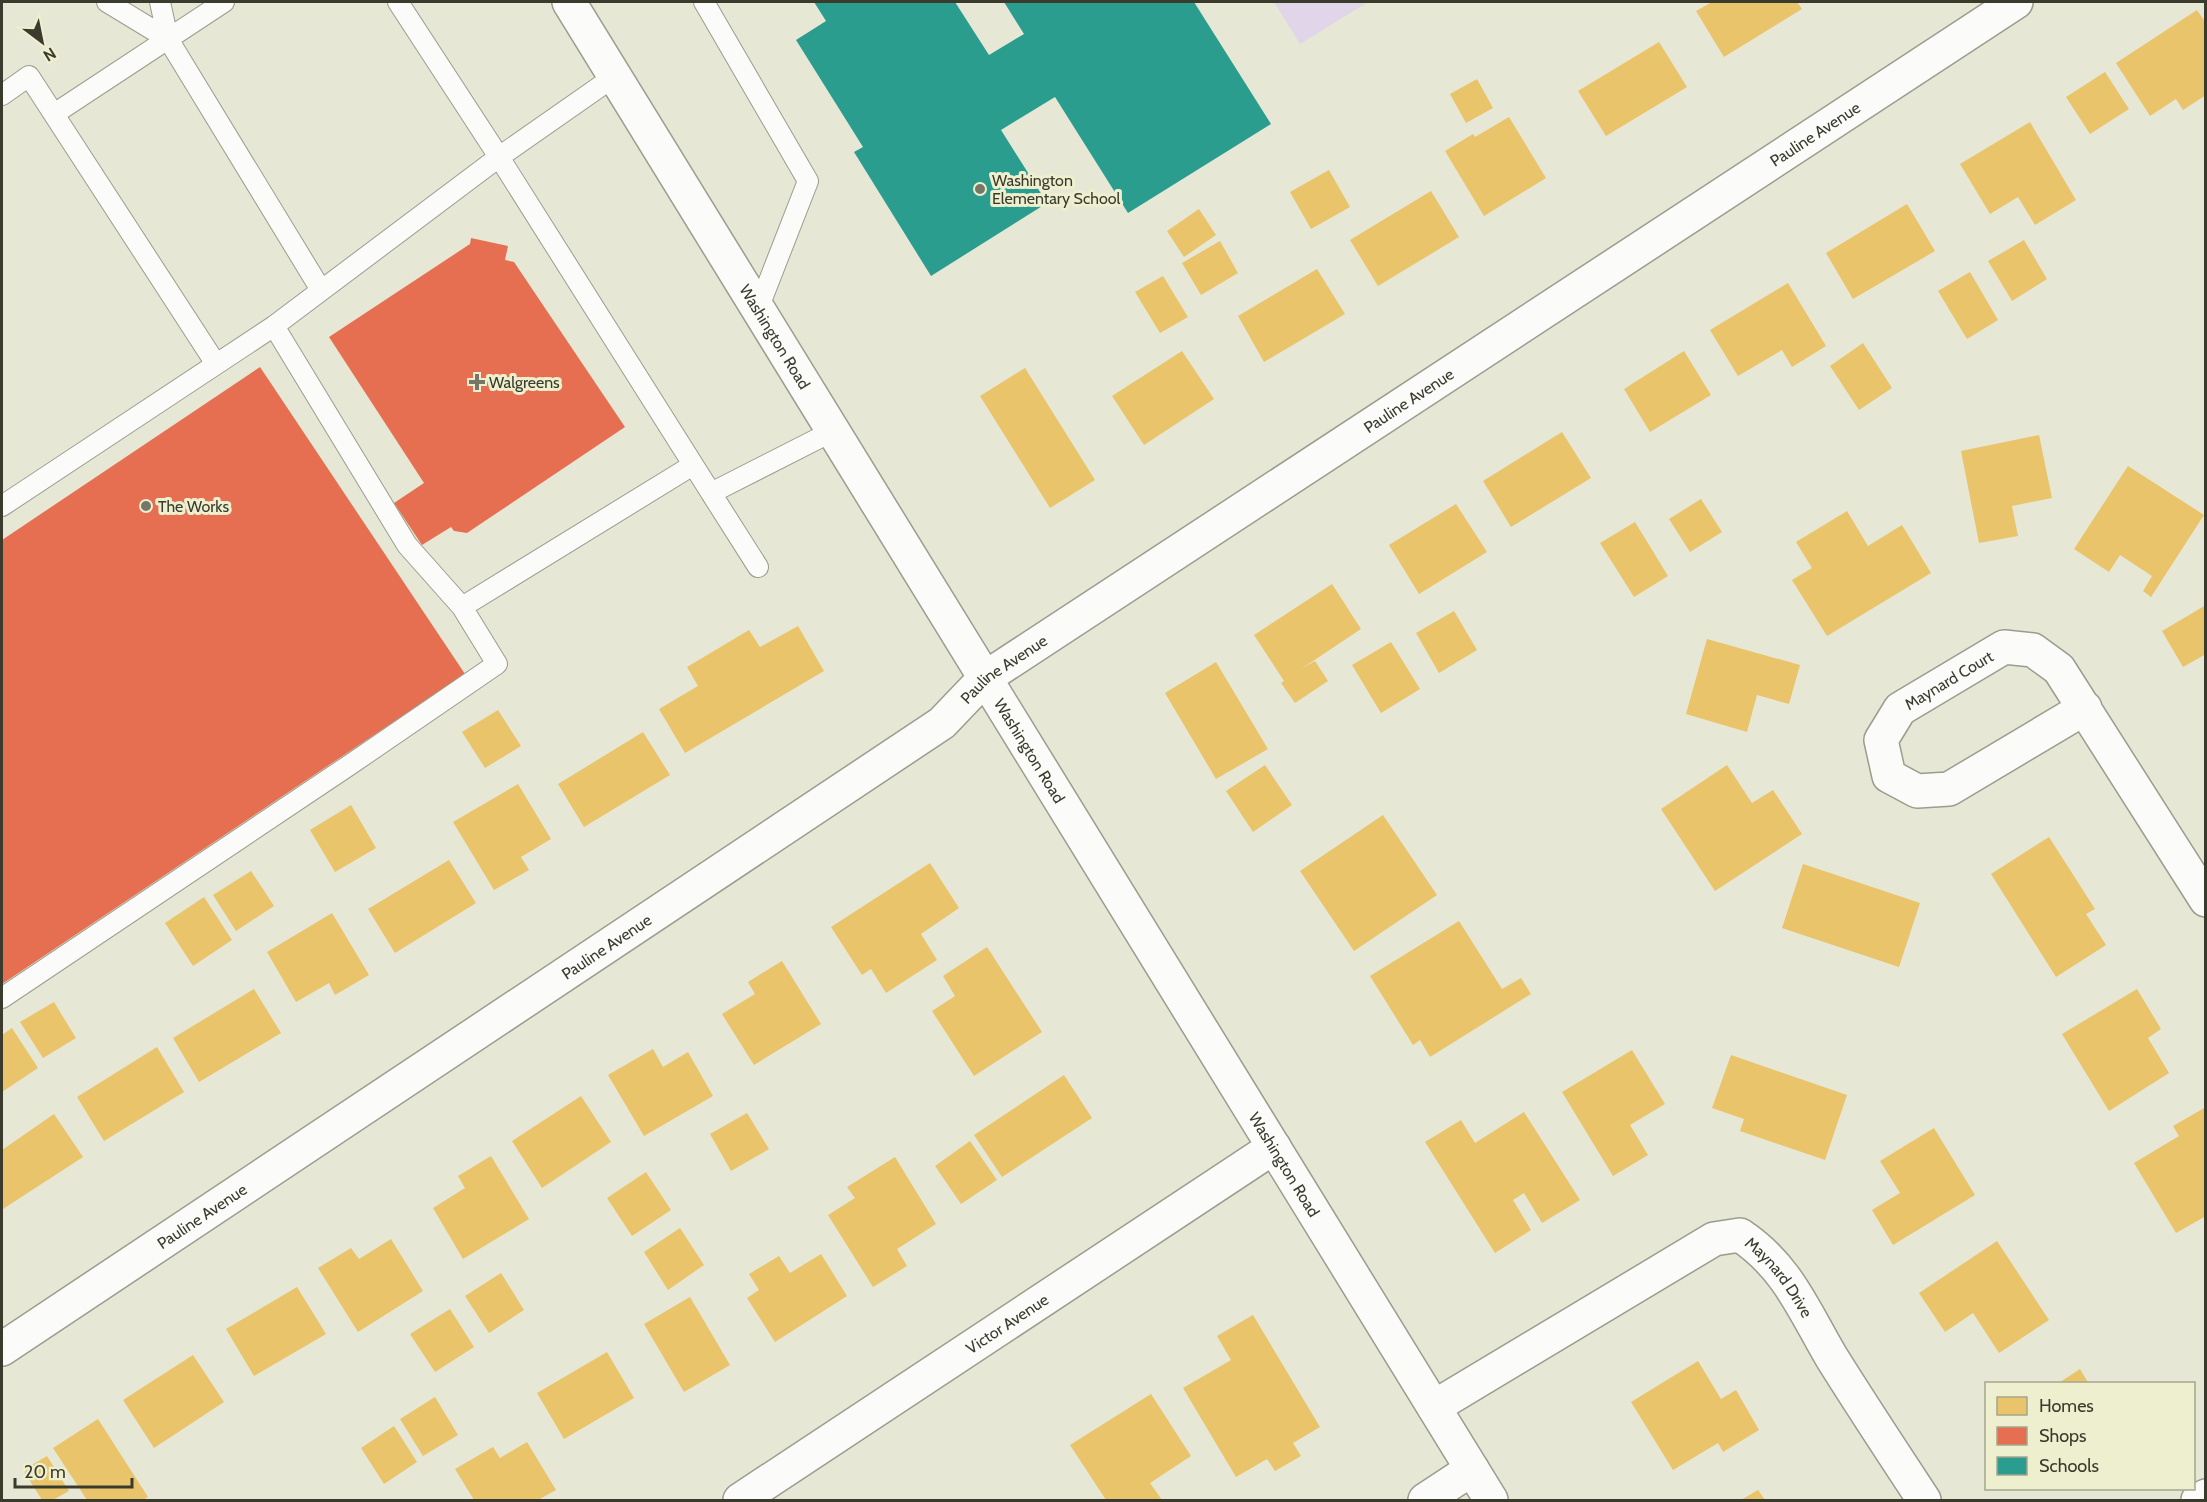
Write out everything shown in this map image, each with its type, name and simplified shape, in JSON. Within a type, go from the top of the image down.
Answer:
[{"type":"street","name":"Washington Road","points":[[569,2],[1491,1500]]},
{"type":"street","name":"Pauline Avenue","points":[[2,1349],[942,723],[985,678],[2016,2]]},
{"type":"street","name":"Maynard Court","points":[[2085,708],[1949,789],[1917,792],[1889,776],[1881,740],[1900,709],[2004,647],[2033,650],[2059,669],[2085,708],[2205,900]]},
{"type":"street","name":"Victor Avenue","points":[[740,1500],[1274,1147]]},
{"type":"street","name":"Maynard Drive","points":[[1434,1407],[1714,1239],[1740,1235],[1760,1248],[1788,1280],[1833,1358],[1924,1500]]},
{"type":"street","points":[[1425,1500],[1472,1469]]},
{"type":"street","points":[[2198,1500],[2205,1496]]},
{"type":"lane","points":[[107,2],[168,39]]},
{"type":"lane","points":[[160,2],[168,39],[321,290]]},
{"type":"lane","points":[[54,114],[224,2]]},
{"type":"lane","points":[[398,2],[499,157],[758,567]]},
{"type":"lane","points":[[704,2],[808,181],[758,309]]},
{"type":"lane","points":[[2,95],[29,76],[216,364]]},
{"type":"lane","points":[[2,506],[274,326],[499,157],[615,76]]},
{"type":"lane","points":[[2,998],[498,664],[462,607],[408,545],[274,326]]},
{"type":"lane","points":[[711,493],[833,431]]},
{"type":"lane","points":[[462,607],[693,465]]},
{"type":"shaded area","points":[[1274,2],[1368,2],[1300,44]]},
{"type":"building: Homes","points":[[1712,2],[1797,2],[1802,9],[1724,57],[1696,11]]},
{"type":"building: Homes","points":[[2197,10],[2206,23],[2206,95],[2183,110],[2176,99],[2150,116],[2116,63]]},
{"type":"building: Homes","points":[[1659,42],[1687,87],[1606,136],[1578,91]]},
{"type":"building: Homes","points":[[2105,72],[2129,109],[2090,134],[2066,97]]},
{"type":"building: Homes","points":[[1477,79],[1493,108],[1466,123],[1450,94]]},
{"type":"building: Homes","points":[[1509,117],[1546,178],[1484,216],[1445,151],[1473,134],[1475,137]]},
{"type":"building: Homes","points":[[2030,122],[2076,200],[2035,225],[2018,197],[1990,214],[1960,164]]},
{"type":"building: Homes","points":[[1329,170],[1350,207],[1311,229],[1290,192]]},
{"type":"building: Homes","points":[[1431,191],[1459,237],[1378,286],[1350,240]]},
{"type":"building: Homes","points":[[1907,204],[1935,251],[1853,299],[1826,253]]},
{"type":"building: Homes","points":[[1199,209],[1216,235],[1184,257],[1167,231]]},
{"type":"building: Homes","points":[[2024,240],[2047,279],[2012,301],[1988,261]]},
{"type":"building: Homes","points":[[1220,241],[1238,273],[1201,295],[1182,263]]},
{"type":"building: Homes","points":[[1317,269],[1345,314],[1264,362],[1238,316]]},
{"type":"building: Homes","points":[[1970,272],[1998,320],[1967,339],[1938,291]]},
{"type":"building: Homes","points":[[1163,276],[1188,317],[1160,333],[1135,292]]},
{"type":"building: Homes","points":[[1788,283],[1826,346],[1792,367],[1782,350],[1738,376],[1710,330]]},
{"type":"building: Homes","points":[[1863,343],[1892,388],[1859,410],[1830,366]]},
{"type":"building: Homes","points":[[1182,351],[1214,399],[1144,445],[1112,396]]},
{"type":"building: Homes","points":[[1684,351],[1711,395],[1650,432],[1624,389]]},
{"type":"building: Homes","points":[[1025,368],[1095,480],[1050,508],[980,396]]},
{"type":"building: Homes","points":[[1562,432],[1591,478],[1511,527],[1483,481]]},
{"type":"building: Homes","points":[[2039,435],[2052,498],[2012,506],[2018,536],[1979,543],[1961,451]]},
{"type":"building: Homes","points":[[2128,466],[2204,515],[2151,597],[2143,591],[2152,576],[2120,555],[2109,572],[2074,549]]},
{"type":"building: Homes","points":[[1701,499],[1722,532],[1690,552],[1669,519]]},
{"type":"building: Homes","points":[[1456,504],[1487,552],[1419,594],[1389,545]]},
{"type":"building: Homes","points":[[1847,511],[1868,546],[1902,525],[1931,573],[1827,636],[1792,580],[1812,568],[1796,542]]},
{"type":"building: Homes","points":[[1635,522],[1668,576],[1634,597],[1600,543]]},
{"type":"building: Homes","points":[[1332,584],[1361,629],[1301,669],[1315,661],[1328,681],[1295,703],[1281,683],[1284,681],[1254,635]]},
{"type":"building: Homes","points":[[2206,605],[2206,654],[2183,667],[2162,631]]},
{"type":"building: Homes","points":[[1454,611],[1477,650],[1439,673],[1416,633]]},
{"type":"building: Homes","points":[[798,626],[824,671],[685,753],[659,709],[698,686],[687,667],[749,630],[760,647]]},
{"type":"building: Homes","points":[[1707,639],[1800,665],[1789,704],[1757,695],[1747,732],[1686,714]]},
{"type":"building: Homes","points":[[1391,642],[1420,689],[1381,713],[1352,665]]},
{"type":"building: Homes","points":[[1216,662],[1268,749],[1216,779],[1165,693]]},
{"type":"building: Homes","points":[[498,710],[521,746],[485,768],[462,732]]},
{"type":"building: Homes","points":[[643,732],[670,775],[584,827],[558,784]]},
{"type":"building: Homes","points":[[1265,765],[1292,805],[1253,832],[1226,791]]},
{"type":"building: Homes","points":[[1727,765],[1752,803],[1773,790],[1802,834],[1715,891],[1661,809]]},
{"type":"building: Homes","points":[[518,784],[551,839],[521,857],[529,870],[494,890],[453,822]]},
{"type":"building: Homes","points":[[351,805],[376,848],[335,872],[310,830]]},
{"type":"building: Homes","points":[[1383,815],[1437,895],[1354,951],[1300,871]]},
{"type":"building: Homes","points":[[2049,837],[2095,909],[2086,914],[2106,945],[2056,977],[1991,874]]},
{"type":"building: Homes","points":[[449,860],[476,903],[395,953],[368,909]]},
{"type":"building: Homes","points":[[930,863],[959,908],[921,934],[937,960],[886,993],[871,969],[862,975],[831,927]]},
{"type":"building: Homes","points":[[1803,864],[1920,903],[1899,967],[1782,928]]},
{"type":"building: Homes","points":[[251,871],[274,906],[236,931],[213,895]]},
{"type":"building: Homes","points":[[204,897],[232,940],[193,966],[165,923]]},
{"type":"building: Homes","points":[[332,913],[369,975],[335,995],[329,983],[296,1002],[267,952]]},
{"type":"building: Homes","points":[[1459,921],[1502,989],[1521,978],[1531,994],[1430,1057],[1420,1040],[1413,1045],[1370,976]]},
{"type":"building: Homes","points":[[987,947],[1042,1032],[974,1076],[932,1011],[955,996],[943,976]]},
{"type":"building: Homes","points":[[782,961],[821,1024],[754,1065],[722,1014],[755,994],[748,982]]},
{"type":"building: Homes","points":[[254,989],[281,1033],[199,1082],[173,1038]]},
{"type":"building: Homes","points":[[2137,989],[2161,1029],[2148,1038],[2169,1073],[2109,1111],[2062,1034]]},
{"type":"building: Homes","points":[[54,1002],[76,1038],[43,1058],[20,1022]]},
{"type":"building: Homes","points":[[12,1028],[38,1068],[2,1092],[2,1035]]},
{"type":"building: Homes","points":[[157,1047],[184,1092],[104,1141],[77,1097]]},
{"type":"building: Homes","points":[[653,1049],[663,1067],[688,1052],[713,1096],[644,1136],[608,1075]]},
{"type":"building: Homes","points":[[1632,1050],[1665,1104],[1630,1125],[1648,1155],[1613,1176],[1562,1092]]},
{"type":"building: Homes","points":[[1731,1055],[1847,1095],[1825,1160],[1740,1131],[1744,1119],[1712,1108]]},
{"type":"building: Homes","points":[[1064,1075],[1092,1118],[1002,1177],[974,1135]]},
{"type":"building: Homes","points":[[581,1096],[611,1142],[542,1188],[512,1141]]},
{"type":"building: Homes","points":[[2206,1107],[2206,1216],[2176,1233],[2134,1163],[2179,1136],[2173,1126]]},
{"type":"building: Homes","points":[[1524,1112],[1580,1200],[1542,1223],[1524,1193],[1513,1200],[1531,1230],[1495,1253],[1425,1142],[1461,1120],[1475,1143]]},
{"type":"building: Homes","points":[[747,1113],[769,1149],[731,1171],[710,1134]]},
{"type":"building: Homes","points":[[54,1114],[83,1157],[3,1209],[2,1150]]},
{"type":"building: Homes","points":[[1934,1128],[1975,1195],[1893,1245],[1872,1210],[1900,1193],[1880,1161]]},
{"type":"building: Homes","points":[[970,1141],[997,1180],[961,1204],[935,1166]]},
{"type":"building: Homes","points":[[491,1156],[529,1219],[463,1259],[433,1208],[465,1188],[458,1176]]},
{"type":"building: Homes","points":[[895,1157],[936,1224],[897,1249],[907,1266],[873,1287],[828,1215],[855,1198],[847,1187]]},
{"type":"building: Homes","points":[[646,1172],[671,1210],[632,1236],[607,1198]]},
{"type":"building: Homes","points":[[680,1228],[704,1265],[668,1290],[644,1252]]},
{"type":"building: Homes","points":[[391,1239],[423,1291],[358,1332],[318,1268],[351,1248],[359,1259]]},
{"type":"building: Homes","points":[[1997,1241],[2049,1320],[1999,1353],[1973,1313],[1945,1332],[1919,1293]]},
{"type":"building: Homes","points":[[821,1254],[847,1296],[775,1342],[747,1298],[759,1290],[749,1274],[779,1256],[790,1273]]},
{"type":"building: Homes","points":[[501,1273],[524,1310],[489,1333],[465,1296]]},
{"type":"building: Homes","points":[[297,1287],[326,1334],[254,1376],[226,1329]]},
{"type":"building: Homes","points":[[690,1297],[730,1365],[684,1392],[644,1324]]},
{"type":"building: Homes","points":[[450,1309],[474,1347],[435,1372],[410,1334]]},
{"type":"building: Homes","points":[[1253,1315],[1320,1427],[1293,1443],[1301,1456],[1275,1471],[1267,1459],[1236,1477],[1183,1388],[1231,1360],[1217,1336]]},
{"type":"building: Homes","points":[[607,1352],[634,1398],[564,1439],[537,1393]]},
{"type":"building: Homes","points":[[193,1355],[224,1402],[154,1448],[123,1400]]},
{"type":"building: Homes","points":[[1698,1361],[1721,1399],[1736,1390],[1759,1430],[1723,1452],[1718,1443],[1673,1470],[1631,1402]]},
{"type":"building: Homes","points":[[2080,1369],[2088,1382],[2060,1382]]},
{"type":"building: Homes","points":[[1151,1394],[1191,1456],[1150,1483],[1162,1500],[1106,1500],[1070,1445]]},
{"type":"building: Homes","points":[[435,1397],[458,1435],[423,1456],[400,1419]]},
{"type":"building: Homes","points":[[98,1419],[148,1497],[143,1500],[87,1500],[53,1448]]},
{"type":"building: Homes","points":[[394,1426],[417,1462],[384,1484],[361,1448]]},
{"type":"building: Homes","points":[[527,1442],[556,1490],[538,1500],[474,1500],[455,1469],[493,1447],[500,1458]]},
{"type":"building: Homes","points":[[47,1456],[69,1491],[53,1500],[42,1500],[23,1470]]},
{"type":"building: Homes","points":[[1758,1490],[1765,1500],[1741,1500]]},
{"type":"building: Shops","name":"Walgreens","points":[[471,238],[508,246],[505,260],[514,262],[625,427],[467,533],[454,531],[451,527],[422,545],[394,503],[424,483],[329,337],[470,244]]},
{"type":"building: Shops","points":[[260,367],[465,674],[2,984],[2,540]]},
{"type":"building: Schools","points":[[814,2],[955,2],[989,55],[1024,34],[1004,2],[1194,2],[1271,124],[1128,213],[1055,97],[1001,130],[1047,203],[931,276],[854,152],[863,147],[796,40],[826,21]]},
{"type":"place","name":"Washington Elementary School","points":[[980,189]]},
{"type":"place","name":"Walgreens","points":[[477,382]]},
{"type":"place","name":"The Works","points":[[146,506]]}]
